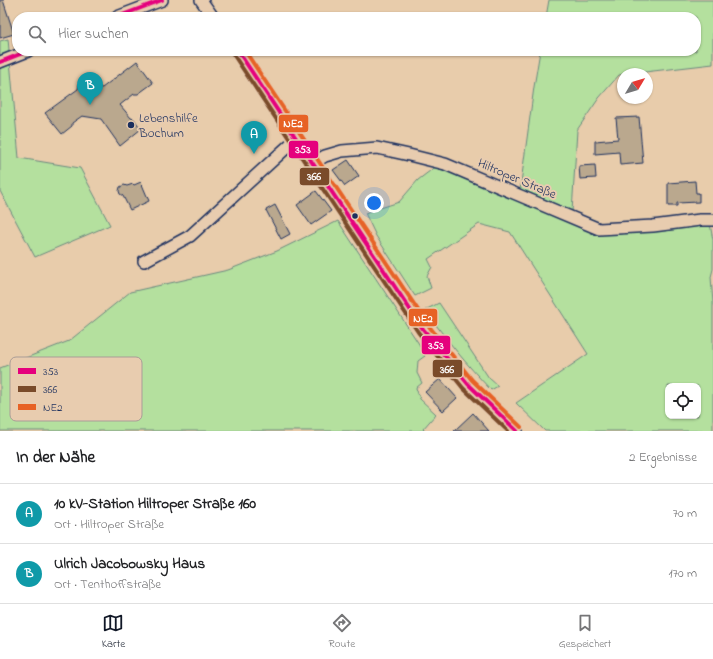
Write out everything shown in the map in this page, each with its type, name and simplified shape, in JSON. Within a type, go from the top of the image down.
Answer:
[{"type":"street","points":[[130,12],[162,0]]},
{"type":"street","points":[[201,0],[209,12]]},
{"type":"street","points":[[0,62],[15,56]]},
{"type":"street","points":[[241,56],[427,334],[468,384],[517,431]]},
{"type":"street","points":[[144,261],[190,236],[296,139]]},
{"type":"street","name":"Hiltroper Straße","points":[[313,163],[325,156],[342,151],[377,148],[409,155],[445,164],[598,229],[653,226],[700,220],[713,220]]},
{"type":"green space","points":[[549,0],[713,0],[713,64],[653,71],[653,68],[617,68],[617,77],[599,98],[577,130],[572,212],[600,232],[667,230],[710,224],[713,240],[713,269],[711,277],[713,303],[713,431],[545,431],[516,403],[588,354],[510,232],[479,224],[428,259],[432,267],[427,276],[431,288],[415,296],[376,236],[365,213],[399,202],[418,180],[439,164],[520,190],[539,56],[701,56],[701,12],[547,12]]},
{"type":"green space","points":[[8,39],[19,158],[80,168],[110,225],[35,257],[0,191],[0,41]]},
{"type":"green space","points":[[338,221],[419,344],[425,356],[418,361],[417,373],[422,383],[416,388],[420,399],[436,414],[423,429],[425,431],[0,431],[0,368],[10,364],[10,421],[142,421],[142,357],[28,357],[69,341],[130,292],[228,270],[277,251]]},
{"type":"green space","points":[[439,303],[489,378],[498,386],[491,390],[456,351],[425,310]]},
{"type":"building","points":[[0,0],[3,0],[12,28],[12,35],[0,38]]},
{"type":"building","points":[[137,61],[153,83],[138,94],[134,94],[120,105],[131,118],[134,119],[141,129],[120,146],[101,119],[82,116],[72,123],[72,126],[62,134],[45,113],[78,89],[79,84],[102,88]]},
{"type":"building","points":[[639,117],[643,163],[620,165],[619,152],[595,154],[595,141],[618,139],[616,118]]},
{"type":"building","points":[[348,160],[359,176],[345,186],[333,170]]},
{"type":"building","points":[[595,165],[596,178],[580,179],[579,166]]},
{"type":"building","points":[[695,181],[696,193],[699,193],[699,202],[677,203],[677,206],[668,206],[668,183]]},
{"type":"building","points":[[141,182],[149,201],[130,210],[123,196],[120,194],[120,187],[124,185],[134,185]]},
{"type":"building","points":[[316,191],[331,211],[311,225],[297,205]]},
{"type":"building","points":[[275,205],[290,234],[281,239],[266,210]]},
{"type":"building","points":[[440,379],[457,398],[443,411],[425,392]]},
{"type":"building","points":[[473,413],[489,431],[454,431]]},
{"type":"transit line","name":"353","points":[[130,12],[162,0]]},
{"type":"transit line","name":"353","points":[[0,62],[15,56]]},
{"type":"transit line","name":"366","points":[[234,56],[418,332],[463,388],[508,431]]},
{"type":"transit line","name":"353","points":[[241,56],[423,329],[468,384],[517,431]]},
{"type":"transit line","name":"NE2","points":[[248,56],[428,325],[472,380],[521,427]]},
{"type":"place","name":"Ulrich Jacobowsky Haus","points":[[90,105]]},
{"type":"place","name":"Lebenshilfe Bochum","points":[[131,125]]},
{"type":"place","name":"10 kV-Station Hiltroper Straße 160","points":[[254,154]]}]
